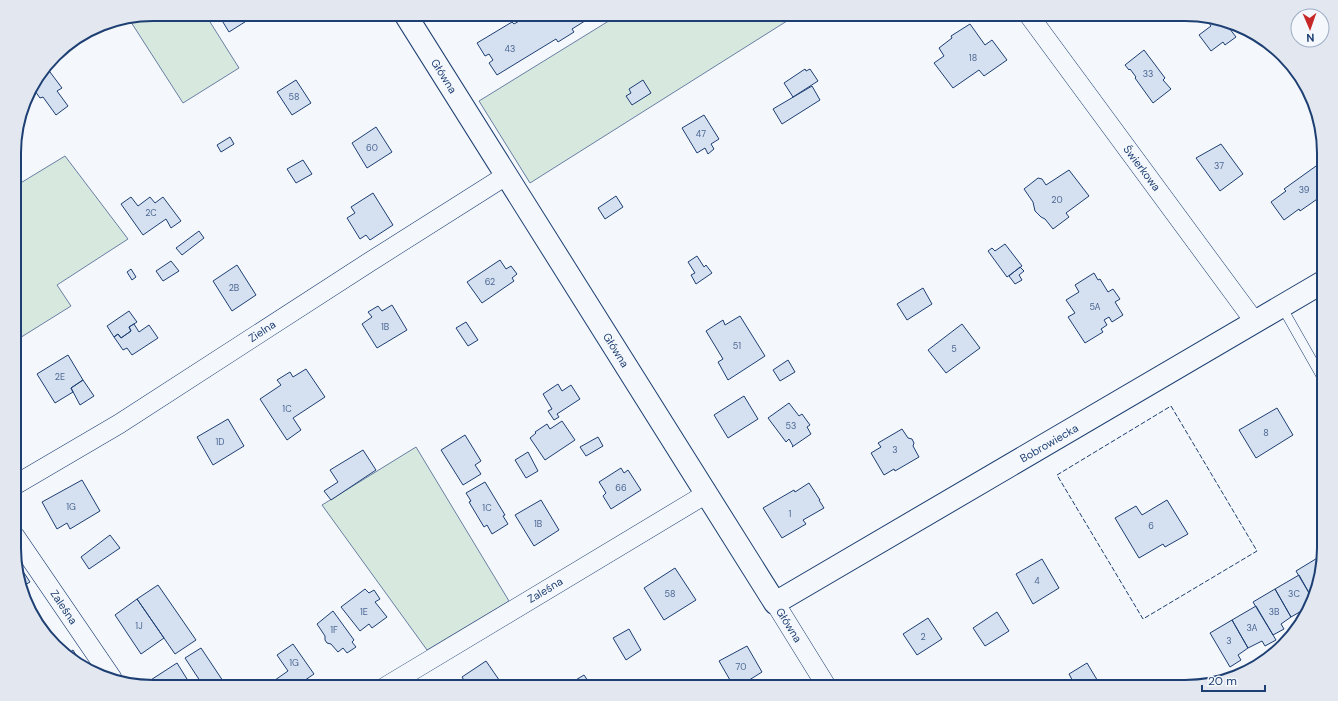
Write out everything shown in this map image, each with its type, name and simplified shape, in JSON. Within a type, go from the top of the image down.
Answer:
[{"type":"street","name":"Główna","points":[[409,21],[823,680]]},
{"type":"street","name":"Świerkowa","points":[[1033,21],[1255,322]]},
{"type":"street","name":"Zielna","points":[[21,481],[119,424],[507,175]]},
{"type":"street","name":"Bobrowiecka","points":[[775,603],[1317,286]]},
{"type":"street","name":"Zaleśna","points":[[397,680],[706,494]]},
{"type":"street","name":"Zaleśna","points":[[21,545],[108,672]]},
{"type":"lane","points":[[1282,307],[1317,369]]},
{"type":"shaded area","points":[[144,21],[209,21],[239,68],[183,103],[132,23]]},
{"type":"shaded area","points":[[609,21],[787,21],[530,183],[479,101]]},
{"type":"shaded area","points":[[65,156],[128,239],[57,285],[71,306],[21,337],[21,183]]},
{"type":"shaded area","points":[[416,447],[509,601],[427,650],[322,505]]},
{"type":"building","points":[[222,21],[246,21],[229,32]]},
{"type":"building","points":[[519,21],[585,21],[572,29],[574,32],[558,42],[556,39],[497,75],[489,63],[493,60],[489,54],[485,56],[477,43],[512,22],[514,24]]},
{"type":"building","points":[[1209,23],[1228,28],[1236,37],[1225,45],[1223,42],[1211,51],[1199,35],[1211,26]]},
{"type":"building","points":[[970,24],[985,45],[992,40],[1007,60],[984,76],[979,70],[953,88],[934,63],[944,56],[939,48],[952,38],[951,36]]},
{"type":"building","points":[[1144,50],[1165,78],[1163,80],[1171,89],[1153,103],[1135,78],[1136,77],[1125,65]]},
{"type":"building","points":[[805,69],[806,71],[810,69],[818,81],[793,97],[784,83]]},
{"type":"building","points":[[49,71],[62,88],[57,91],[68,106],[56,115],[43,97],[40,98],[36,93]]},
{"type":"building","points":[[296,80],[311,103],[292,115],[277,92]]},
{"type":"building","points":[[643,80],[651,93],[632,105],[626,96],[631,93],[629,89]]},
{"type":"building","points":[[812,86],[820,100],[782,124],[773,109]]},
{"type":"building","points":[[704,115],[719,139],[711,144],[714,149],[708,154],[705,148],[697,153],[682,128]]},
{"type":"building","points":[[376,127],[392,152],[367,168],[352,143]]},
{"type":"building","points":[[230,137],[234,144],[221,152],[217,145]]},
{"type":"building","points":[[1221,144],[1243,174],[1220,191],[1196,158]]},
{"type":"building","points":[[303,160],[312,174],[296,183],[287,169]]},
{"type":"building","points":[[1317,165],[1317,199],[1300,211],[1299,209],[1284,220],[1271,202],[1286,191],[1284,189]]},
{"type":"building","points":[[1069,170],[1089,196],[1066,213],[1069,217],[1053,229],[1045,219],[1035,211],[1033,202],[1024,189],[1038,178],[1042,179],[1046,185]]},
{"type":"building","points":[[373,193],[393,225],[370,240],[366,235],[360,239],[347,218],[355,213],[351,207]]},
{"type":"building","points":[[616,196],[623,207],[605,219],[598,208]]},
{"type":"building","points":[[131,197],[138,206],[150,197],[155,203],[163,197],[181,221],[171,228],[166,219],[143,235],[121,204]]},
{"type":"building","points":[[199,231],[204,238],[182,255],[176,248]]},
{"type":"building","points":[[1005,244],[1022,266],[1007,277],[988,251],[992,248],[995,251]]},
{"type":"building","points":[[697,256],[704,267],[706,265],[712,273],[696,284],[691,275],[695,273],[688,262]]},
{"type":"building","points":[[500,260],[506,269],[511,266],[517,274],[512,278],[514,281],[482,303],[467,282]]},
{"type":"building","points":[[171,261],[179,271],[163,281],[156,271]]},
{"type":"building","points":[[237,265],[256,295],[232,311],[213,281]]},
{"type":"building","points":[[1020,267],[1024,271],[1019,275],[1022,280],[1015,284],[1009,276]]},
{"type":"building","points":[[131,269],[136,277],[132,280],[127,272]]},
{"type":"building","points":[[1094,273],[1098,280],[1100,279],[1108,292],[1113,289],[1120,299],[1115,302],[1123,315],[1112,322],[1109,317],[1104,320],[1107,325],[1101,329],[1103,332],[1085,343],[1068,317],[1075,313],[1066,300],[1079,292],[1075,285]]},
{"type":"building","points":[[923,288],[932,304],[907,320],[897,304]]},
{"type":"building","points":[[392,305],[407,330],[377,348],[362,324],[372,317],[368,312],[378,306],[382,311]]},
{"type":"building","points":[[129,311],[137,322],[129,327],[131,331],[121,338],[118,334],[114,337],[107,326]]},
{"type":"building","points":[[740,316],[765,356],[728,380],[718,362],[723,359],[706,331],[723,320],[725,325]]},
{"type":"building","points":[[466,322],[478,340],[468,346],[456,328]]},
{"type":"building","points":[[134,324],[139,332],[149,325],[158,338],[132,355],[127,348],[123,350],[114,337],[118,334],[121,338],[131,331],[129,327]]},
{"type":"building","points":[[962,324],[980,348],[946,373],[928,350]]},
{"type":"building","points":[[68,355],[83,380],[71,388],[73,392],[55,403],[37,374]]},
{"type":"building","points":[[788,360],[795,372],[780,381],[773,370]]},
{"type":"building","points":[[306,369],[325,397],[293,418],[301,430],[287,440],[260,399],[281,385],[277,380],[290,372],[293,377]]},
{"type":"building","points":[[83,380],[94,396],[80,405],[71,388]]},
{"type":"building","points":[[558,384],[562,391],[571,385],[580,399],[557,414],[559,417],[554,420],[548,411],[552,409],[543,394]]},
{"type":"building","points":[[744,396],[758,419],[728,438],[714,415]]},
{"type":"building","points":[[789,403],[799,416],[802,414],[810,425],[807,427],[811,434],[792,447],[793,446],[789,439],[786,442],[768,418]]},
{"type":"building","points":[[1277,408],[1293,435],[1256,458],[1239,430]]},
{"type":"building","points":[[228,419],[244,446],[213,465],[197,437]]},
{"type":"building","points":[[562,421],[575,440],[545,460],[530,438],[536,433],[535,432],[547,424],[550,429]]},
{"type":"building","points":[[902,429],[908,438],[912,439],[914,443],[913,446],[919,457],[895,471],[894,469],[884,475],[871,453],[881,447],[878,443]]},
{"type":"building","points":[[465,435],[481,461],[475,465],[481,474],[463,485],[441,450]]},
{"type":"building","points":[[598,437],[603,446],[586,456],[580,447]]},
{"type":"building","points":[[363,450],[376,470],[331,500],[324,491],[338,482],[330,470]]},
{"type":"building","points":[[528,452],[538,471],[526,478],[515,460]]},
{"type":"building","points":[[621,468],[624,473],[628,470],[641,490],[611,509],[603,496],[606,493],[599,482]]},
{"type":"building","points":[[82,480],[100,511],[70,529],[67,523],[57,529],[42,502]]},
{"type":"building","points":[[485,482],[505,515],[503,516],[508,524],[492,534],[487,525],[484,527],[469,502],[471,501],[466,493]]},
{"type":"building","points":[[809,483],[824,508],[803,520],[806,524],[782,538],[763,508],[794,490],[795,492]]},
{"type":"building","points":[[541,500],[559,530],[534,546],[515,515]]},
{"type":"building","points":[[1167,500],[1188,534],[1165,547],[1163,544],[1139,558],[1115,518],[1136,506],[1142,515]]},
{"type":"building","points":[[110,535],[120,548],[89,569],[81,557]]},
{"type":"building","points":[[1042,559],[1059,588],[1033,604],[1016,574]]},
{"type":"building","points":[[1316,559],[1313,582],[1309,593],[1296,571]]},
{"type":"building","points":[[675,568],[696,600],[664,620],[644,588]]},
{"type":"building","points":[[23,571],[30,582],[26,584]]},
{"type":"building","points":[[1299,575],[1309,593],[1300,612],[1291,617],[1275,589]]},
{"type":"building","points":[[158,585],[196,640],[175,654],[137,599]]},
{"type":"building","points":[[365,589],[369,593],[374,590],[380,599],[375,602],[387,617],[372,628],[369,624],[360,631],[341,607]]},
{"type":"building","points":[[1275,589],[1291,617],[1281,624],[1284,629],[1273,635],[1253,602]]},
{"type":"building","points":[[137,599],[164,638],[141,654],[115,615]]},
{"type":"building","points":[[1256,606],[1276,640],[1265,646],[1262,641],[1248,648],[1232,620]]},
{"type":"building","points":[[333,611],[354,640],[352,642],[356,647],[347,653],[343,648],[338,652],[331,644],[327,643],[325,636],[317,624]]},
{"type":"building","points":[[997,612],[1009,631],[985,646],[973,628]]},
{"type":"building","points":[[928,618],[942,639],[917,655],[903,634]]},
{"type":"building","points":[[1232,620],[1248,648],[1238,655],[1241,660],[1230,667],[1210,633]]},
{"type":"building","points":[[629,629],[641,650],[626,660],[613,638]]},
{"type":"building","points":[[293,644],[314,674],[305,680],[275,680],[288,671],[277,655]]},
{"type":"building","points":[[747,646],[762,672],[749,680],[730,680],[719,661]]},
{"type":"building","points":[[201,648],[222,680],[199,680],[185,658]]},
{"type":"building","points":[[486,661],[499,680],[464,680],[462,677]]},
{"type":"building","points":[[177,663],[187,679],[186,680],[151,680]]},
{"type":"building","points":[[1087,663],[1097,680],[1072,680],[1069,674]]},
{"type":"building","points":[[584,675],[587,680],[576,680]]},
{"type":"fence","points":[[1171,406],[1257,551],[1143,619],[1057,475],[1171,406]]}]
